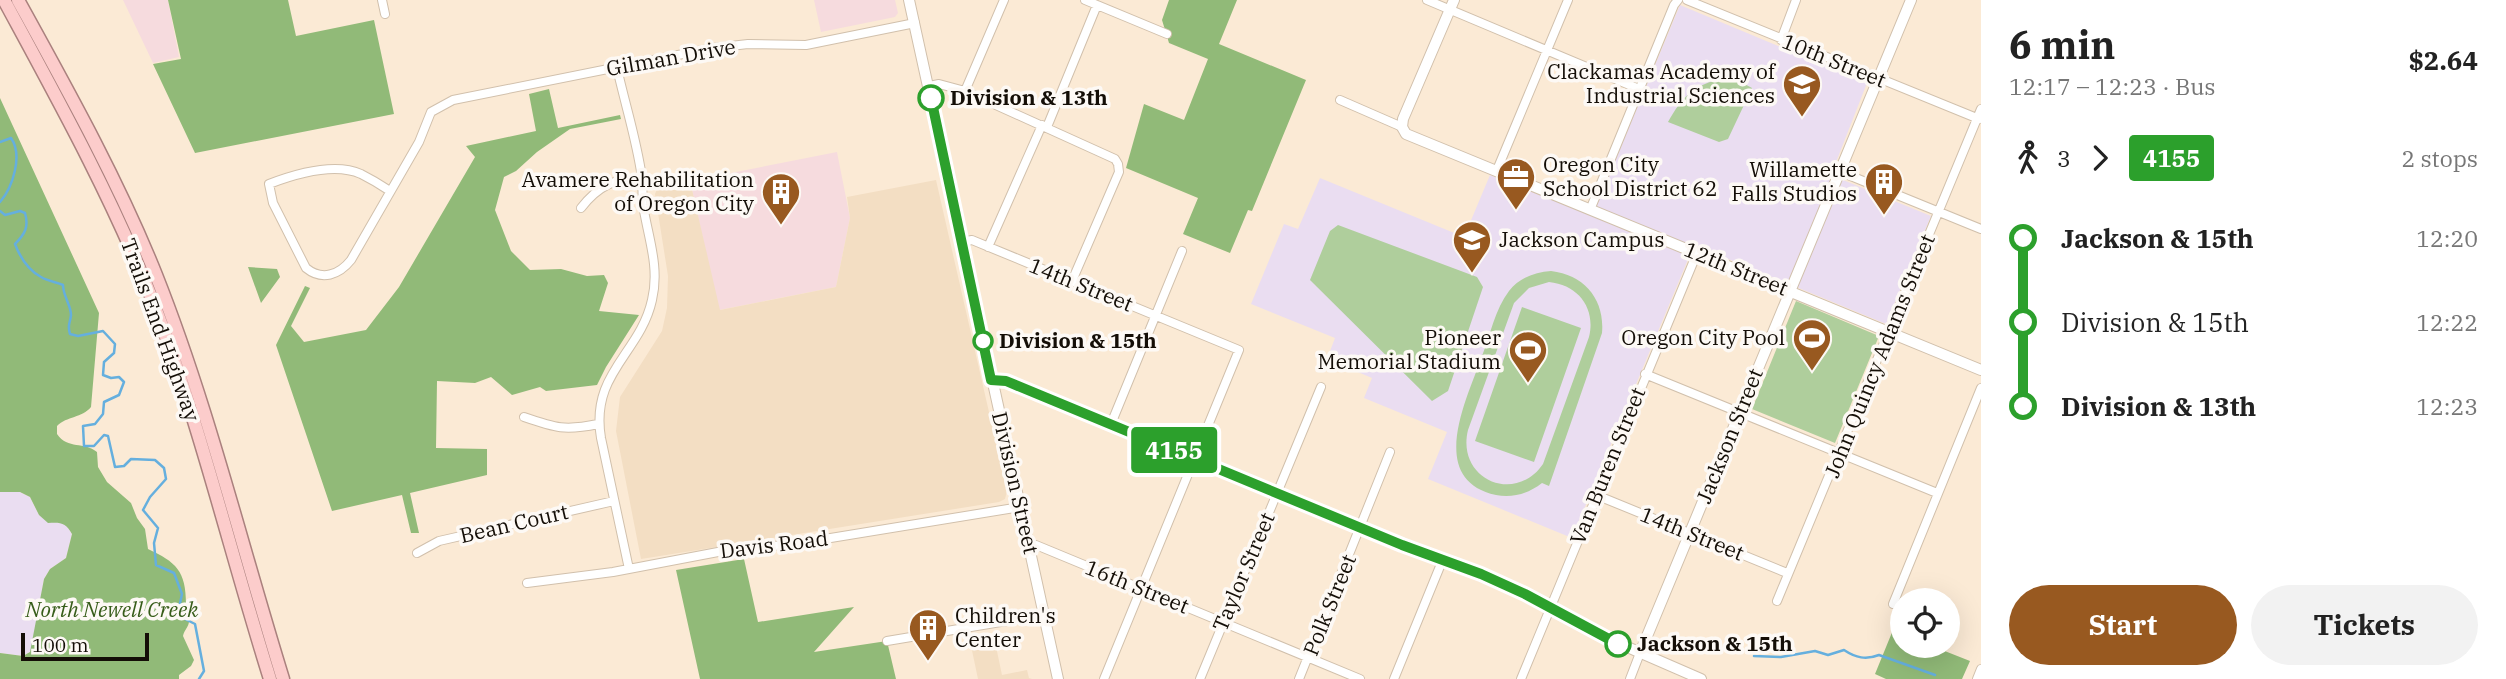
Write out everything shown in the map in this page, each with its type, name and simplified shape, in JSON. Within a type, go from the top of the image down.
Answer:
[{"type":"highway","name":"Trails End Highway","points":[[4,0],[88,156],[152,300],[193,417],[270,679]]},
{"type":"highway","name":"Trails End Highway","points":[[18,0],[97,148],[155,273],[194,382],[283,679]]},
{"type":"street","points":[[382,0],[385,14]]},
{"type":"street","name":"Division Street","points":[[909,0],[1058,679]]},
{"type":"street","points":[[965,91],[1004,0]]},
{"type":"street","points":[[1085,0],[1103,4],[1167,34]]},
{"type":"street","points":[[1427,0],[1639,89]]},
{"type":"street","points":[[1402,127],[1403,119],[1454,0]]},
{"type":"street","points":[[1497,170],[1568,0]]},
{"type":"street","points":[[1590,210],[1678,0]]},
{"type":"street","name":"10th Street","points":[[1687,0],[1979,119]]},
{"type":"street","points":[[1781,40],[1796,0]]},
{"type":"street","name":"Jackson Street","points":[[1630,679],[1911,0]]},
{"type":"street","points":[[988,247],[1103,4]]},
{"type":"street","name":"Gilman Drive","points":[[390,191],[419,142],[431,111],[453,100],[730,46],[820,42],[915,23]]},
{"type":"street","points":[[617,68],[642,178],[643,201],[654,254],[654,290],[649,311],[634,342],[607,382],[598,424],[629,569]]},
{"type":"street","points":[[929,86],[939,84],[965,91],[1115,159],[1119,172],[1072,281]]},
{"type":"street","name":"12th Street","points":[[1340,100],[1402,127],[1410,136],[1981,370]]},
{"type":"street","name":"John Quincy Adams Street","points":[[1777,601],[1981,109]]},
{"type":"street","points":[[340,169],[361,174],[390,191],[345,267],[331,275],[321,276],[312,273],[301,260],[270,196],[269,184],[285,178],[340,169]]},
{"type":"street","points":[[1841,172],[1981,229]]},
{"type":"street","points":[[581,208],[593,193],[609,183],[642,178]]},
{"type":"street","name":"14th Street","points":[[962,242],[972,240],[1239,349],[1194,458]]},
{"type":"street","points":[[1111,424],[1182,251]]},
{"type":"street","name":"Van Buren Street","points":[[1521,679],[1697,253]]},
{"type":"street","points":[[1645,374],[1937,494]]},
{"type":"street","points":[[991,380],[1006,381],[1517,590],[1583,627],[1701,679]]},
{"type":"street","name":"Taylor Street","points":[[1200,679],[1321,387]]},
{"type":"street","points":[[1899,588],[1981,388]]},
{"type":"street","points":[[524,418],[560,429],[598,424]]},
{"type":"street","name":"Polk Street","points":[[1299,679],[1390,452]]},
{"type":"street","points":[[1104,679],[1194,458]]},
{"type":"street","name":"14th Street","points":[[1596,495],[1787,573]]},
{"type":"street","name":"Bean Court","points":[[417,553],[439,541],[614,501]]},
{"type":"street","name":"Davis Road","points":[[527,583],[1020,507]]},
{"type":"street","name":"16th Street","points":[[1030,547],[1036,545],[1360,679]]},
{"type":"street","points":[[1394,679],[1443,559]]},
{"type":"street","points":[[887,641],[1044,615]]},
{"type":"street","points":[[1977,679],[1981,668]]},
{"type":"shaded area","points":[[123,0],[168,0],[179,57],[153,63]]},
{"type":"shaded area","points":[[814,0],[895,0],[898,13],[895,17],[821,32]]},
{"type":"shaded area","name":"Jackson Campus","points":[[1680,5],[1867,83],[1831,175],[1931,216],[1886,324],[1694,245],[1572,538],[1428,479],[1447,432],[1364,398],[1372,378],[1327,359],[1335,338],[1251,304],[1284,224],[1298,229],[1320,178],[1464,237],[1490,175],[1592,216]]},
{"type":"shaded area","points":[[837,152],[850,218],[836,287],[719,310],[690,181]]},
{"type":"shaded area","points":[[936,180],[1007,491],[1005,499],[641,559],[616,431],[620,397],[662,331],[667,308],[668,276],[655,194],[658,187],[690,181],[720,310],[836,287],[850,218],[847,197]]},
{"type":"shaded area","points":[[0,492],[20,492],[30,497],[39,515],[61,522],[72,534],[66,558],[50,569],[44,579],[33,646],[30,652],[23,656],[0,653]]},
{"type":"shaded area","points":[[994,637],[1002,675],[1027,670],[1029,678],[1032,679],[978,679],[970,641]]},
{"type":"green space","points":[[168,0],[288,0],[296,36],[374,20],[394,114],[195,153],[153,64],[181,59]]},
{"type":"green space","points":[[1169,0],[1237,0],[1219,44],[1306,80],[1252,211],[1248,210],[1230,253],[1183,234],[1198,198],[1126,168],[1144,104],[1184,120],[1208,59],[1169,43],[1162,20]]},
{"type":"green space","points":[[1724,79],[1741,82],[1752,88],[1728,139],[1719,142],[1668,122],[1690,93],[1705,84]]},
{"type":"green space","points":[[549,89],[558,128],[620,115],[621,119],[570,129],[537,152],[516,171],[504,177],[495,210],[511,251],[530,270],[561,269],[587,276],[604,275],[608,283],[599,311],[639,315],[597,385],[546,391],[540,387],[512,395],[491,377],[475,383],[437,381],[436,448],[487,449],[487,475],[410,493],[419,533],[411,533],[402,495],[332,511],[276,345],[305,286],[310,288],[291,326],[304,342],[366,330],[399,287],[475,157],[466,146],[536,131],[529,94]]},
{"type":"green space","name":"North Newell Creek","points":[[0,98],[99,313],[91,407],[57,426],[57,434],[66,442],[97,452],[98,467],[107,482],[131,503],[145,529],[148,549],[166,558],[178,569],[184,583],[189,619],[183,636],[194,660],[191,666],[179,675],[179,679],[0,679],[0,653],[23,656],[30,652],[44,579],[50,569],[66,558],[72,534],[63,524],[48,523],[39,515],[30,497],[20,492],[0,492]]},
{"type":"green space","points":[[1338,225],[1477,277],[1483,287],[1448,391],[1432,401],[1310,280],[1330,231]]},
{"type":"green space","points":[[248,267],[277,269],[280,277],[261,303]]},
{"type":"green space","points":[[1551,271],[1574,278],[1590,291],[1600,310],[1602,333],[1549,486],[1542,483],[1520,494],[1496,495],[1474,486],[1462,472],[1457,455],[1457,435],[1462,414],[1504,298],[1522,279]],"holes":[[[1549,282],[1560,284],[1577,293],[1583,300],[1590,317],[1589,337],[1543,464],[1531,476],[1518,483],[1490,481],[1479,473],[1471,462],[1467,447],[1468,430],[1514,303],[1529,288]]]},
{"type":"green space","name":"Oregon City Pool","points":[[1796,301],[1879,336],[1835,443],[1752,409]]},
{"type":"green space","points":[[1522,307],[1581,328],[1534,462],[1475,441]]},
{"type":"green space","points":[[744,559],[758,622],[854,607],[814,652],[887,641],[896,679],[700,679],[676,570]]},
{"type":"green space","points":[[1890,637],[1890,658],[1960,657],[1970,661],[1962,679],[1886,679],[1875,674]]},
{"type":"waterway","points":[[0,142],[11,138],[16,153],[15,171],[0,202]]},
{"type":"waterway","points":[[0,211],[5,215],[20,211],[25,213],[25,230],[15,244],[32,271],[63,285],[71,311],[70,334],[78,336],[103,331],[115,344],[114,353],[104,362],[103,375],[119,377],[124,382],[119,395],[104,402],[103,414],[95,424],[83,426],[84,446],[94,446],[104,435],[108,436],[115,467],[124,466],[131,459],[155,460],[164,468],[166,479],[150,497],[143,510],[158,528],[154,543],[156,565],[174,573],[182,594],[179,608],[181,617],[195,624],[204,671],[199,679]]},
{"type":"waterway","points":[[1754,656],[1781,657],[1815,651],[1828,655],[1844,650],[1861,657],[1879,655],[1935,675]]},
{"type":"bus line","name":"4155","points":[[931,98],[991,380],[1006,381],[1402,545],[1463,566],[1540,601],[1618,644]]},
{"type":"place","name":"Division & 13th","points":[[931,98]]},
{"type":"place","name":"Clackamas Academy of Industrial Sciences","points":[[1802,118]]},
{"type":"place","name":"Oregon City School District 62","points":[[1516,211]]},
{"type":"place","name":"Willamette Falls Studios","points":[[1884,216]]},
{"type":"place","name":"Avamere Rehabilitation of Oregon City","points":[[781,226]]},
{"type":"place","name":"Jackson Campus","points":[[1472,274]]},
{"type":"place","name":"Division & 15th","points":[[983,341]]},
{"type":"place","name":"Oregon City Pool","points":[[1812,372]]},
{"type":"place","name":"Pioneer Memorial Stadium","points":[[1528,384]]},
{"type":"place","name":"Jackson & 15th","points":[[1618,644]]},
{"type":"place","name":"Children's Center","points":[[928,662]]}]
